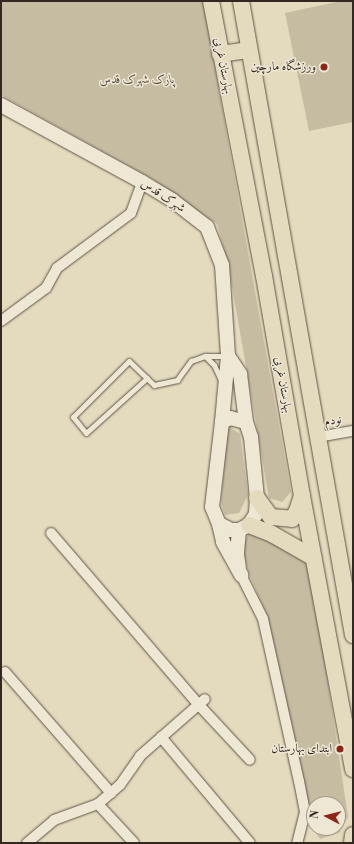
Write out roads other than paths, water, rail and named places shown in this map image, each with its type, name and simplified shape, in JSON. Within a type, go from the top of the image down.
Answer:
[{"type":"main road","name":"بهارستان غربی","points":[[211,1],[264,276],[302,496],[347,708],[353,769]]},
{"type":"main road","points":[[241,1],[353,635]]},
{"type":"main road","points":[[220,54],[249,50]]},
{"type":"main road","points":[[257,498],[271,517],[292,519],[297,511],[302,496]]},
{"type":"main road","points":[[244,528],[272,534],[314,558]]},
{"type":"main road","points":[[352,843],[353,835]]},
{"type":"street","name":"شهرک قدس","points":[[1,106],[142,182],[172,200],[207,227],[222,265],[228,356],[222,422]]},
{"type":"street","points":[[1,321],[46,288],[57,268],[131,212],[142,182]]},
{"type":"street","points":[[228,356],[240,374],[246,422],[251,437],[257,498],[256,514],[244,528],[237,555],[241,575]]},
{"type":"street","points":[[246,422],[230,418],[222,422],[212,507],[219,524],[223,542],[263,619],[305,812],[297,843]]},
{"type":"street","name":"نودم","points":[[318,437],[353,431]]},
{"type":"street","points":[[219,524],[230,530],[244,528]]},
{"type":"street","points":[[51,533],[201,702],[250,760]]},
{"type":"street","points":[[5,672],[111,793]]},
{"type":"street","points":[[27,843],[54,820],[98,804],[120,785],[140,756],[201,702]]},
{"type":"street","points":[[161,737],[250,843]]},
{"type":"street","points":[[98,804],[134,843]]},
{"type":"lane","points":[[147,378],[86,433],[73,417],[129,361],[154,385],[177,380],[191,361],[205,356],[228,356]]},
{"type":"lane","points":[[205,356],[214,365],[225,390]]},
{"type":"place","name":"ورزشگاه مارچین","points":[[324,67]]},
{"type":"place","name":"ابتدای بهارستان","points":[[340,749]]},
{"type":"park label","name":"پارک شهرک قدس","points":[[137,80]]}]
